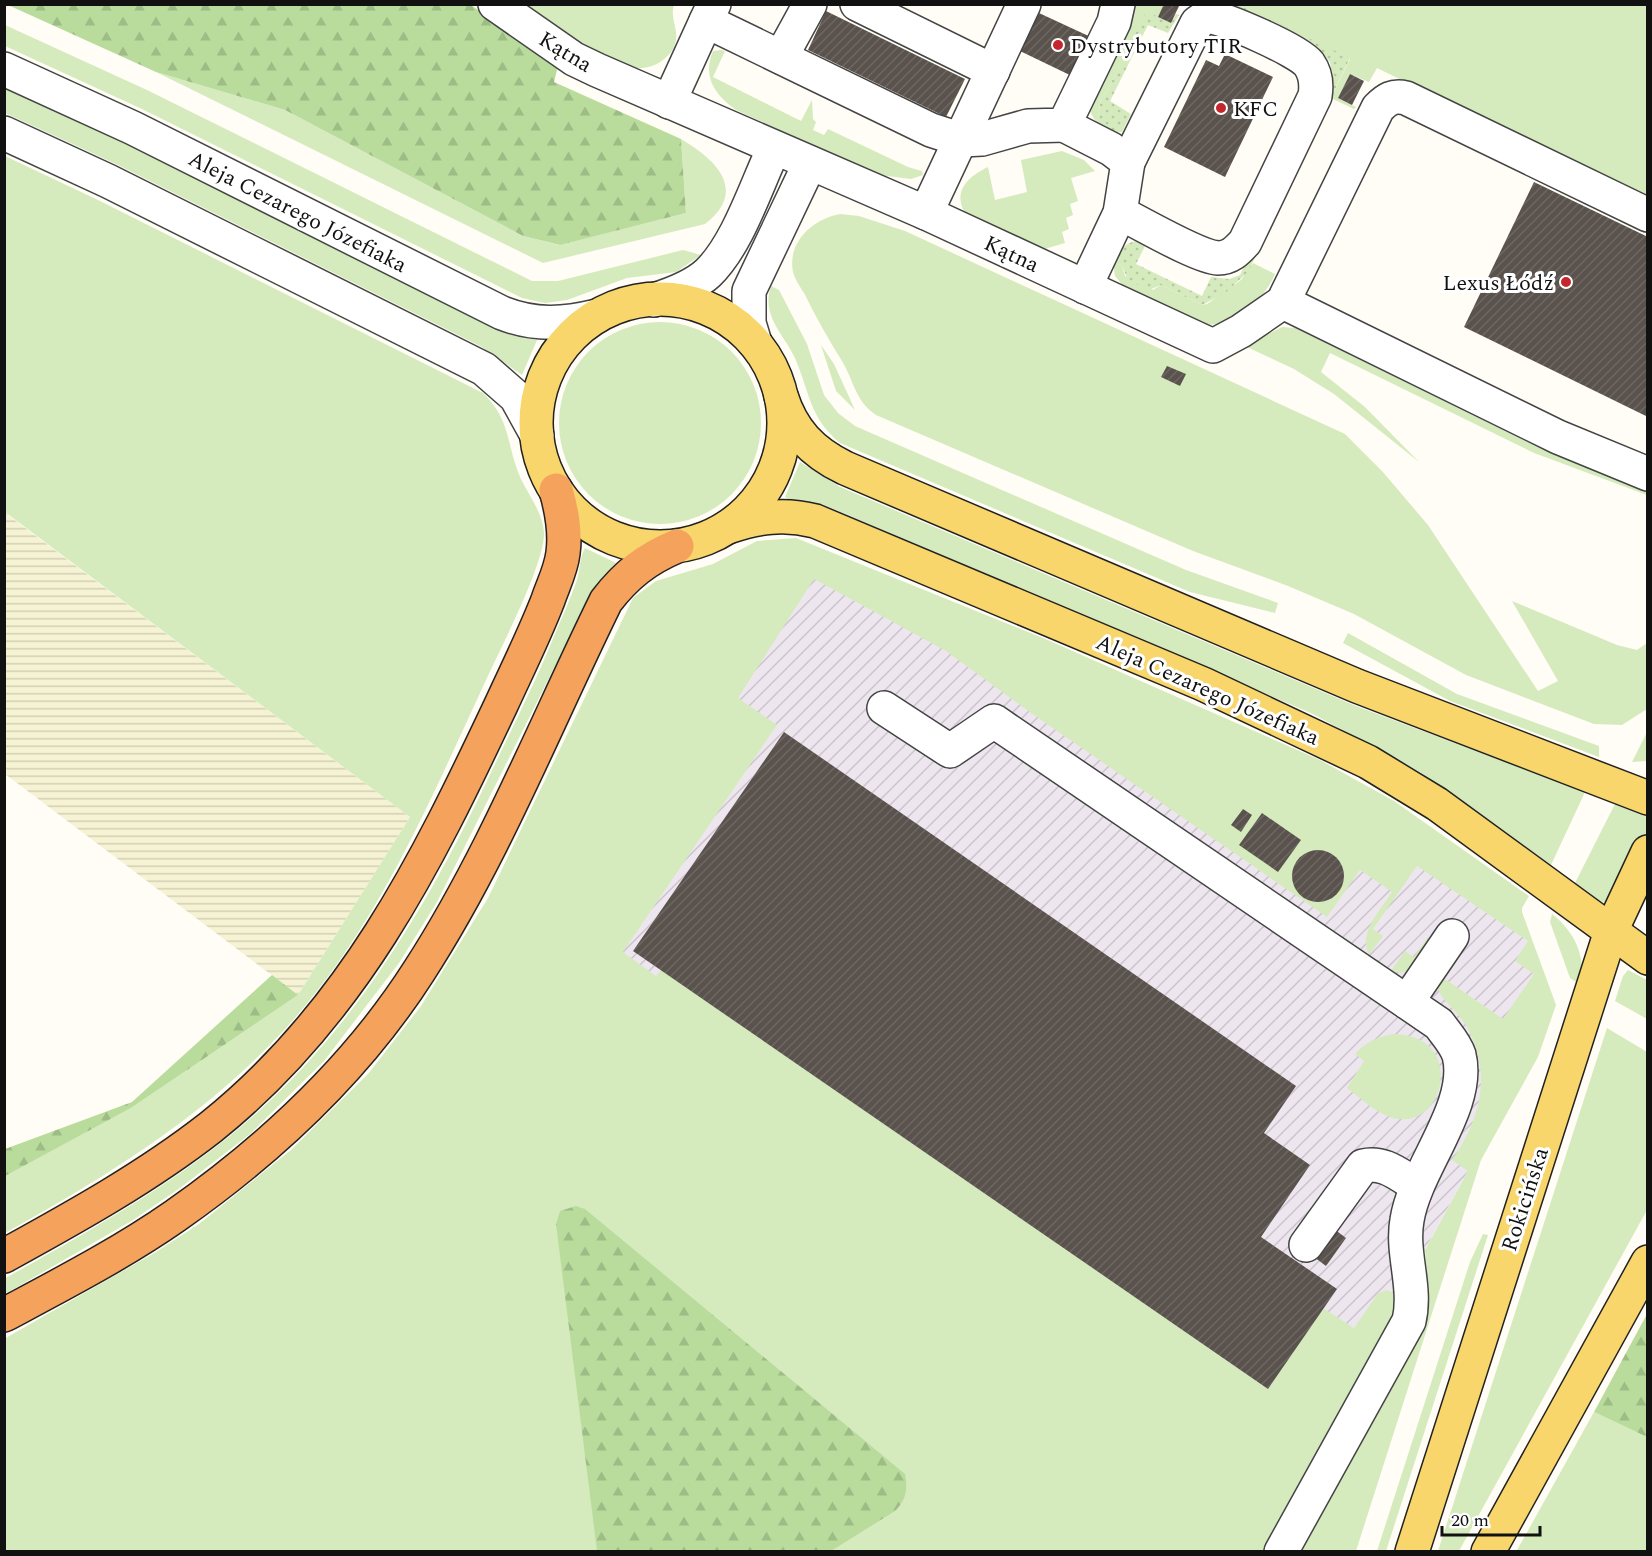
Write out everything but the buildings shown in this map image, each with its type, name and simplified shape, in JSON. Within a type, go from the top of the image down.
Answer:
[{"type":"highway","points":[[4,1256],[98,1204],[210,1127],[257,1086],[339,995],[407,894],[445,825],[533,637],[563,555],[563,517],[556,490]]},
{"type":"highway","points":[[4,1315],[70,1280],[174,1216],[274,1138],[351,1060],[419,972],[458,907],[506,814],[606,601],[624,578],[639,566],[677,546]]},
{"type":"main road","points":[[677,546],[624,542],[586,523],[556,490],[544,469],[537,435],[537,405],[548,368],[569,337],[597,316],[615,307],[654,300],[699,305],[729,320],[755,343],[774,373],[788,417],[804,441],[845,468],[1357,686],[1647,798]]},
{"type":"main road","points":[[728,527],[755,501],[768,484],[778,462],[782,444],[781,396]]},
{"type":"main road","name":"Aleja Cezarego Józefiaka","points":[[677,546],[750,519],[772,516],[814,521],[1290,723],[1368,762],[1437,804],[1647,958]]},
{"type":"main road","name":"Rokicińska","points":[[1412,1551],[1611,931],[1647,852]]},
{"type":"main road","points":[[1488,1551],[1647,1262]]},
{"type":"street","name":"Kątna","points":[[495,4],[574,58],[669,102],[926,213],[1213,346],[1241,331],[1283,302]]},
{"type":"street","points":[[781,57],[810,4]]},
{"type":"street","points":[[857,4],[993,71]]},
{"type":"street","points":[[926,213],[1024,4]]},
{"type":"street","points":[[1064,125],[1114,22],[1118,4]]},
{"type":"street","points":[[669,102],[710,13],[781,57],[931,130],[962,140],[982,139],[1028,126],[1064,125],[1111,149],[1128,162]]},
{"type":"street","points":[[1085,287],[1120,213],[1128,162],[1197,23],[1207,16],[1222,18],[1298,56],[1313,71],[1317,83],[1315,96],[1245,242],[1237,252],[1227,256],[1206,255],[1120,213]]},
{"type":"street","name":"Aleja Cezarego Józefiaka","points":[[4,69],[133,128],[502,313],[529,322],[552,324],[597,316]]},
{"type":"street","points":[[1647,215],[1406,98],[1397,96],[1387,99],[1378,108],[1283,302],[1558,437],[1647,474]]},
{"type":"street","points":[[4,133],[108,181],[484,369],[516,397],[537,435]]},
{"type":"street","points":[[654,300],[676,293],[697,281],[718,262],[735,232],[774,148]]},
{"type":"street","points":[[755,343],[748,322],[749,291],[810,164]]},
{"type":"street","points":[[884,708],[950,751],[994,721],[1439,1024],[1458,1054],[1461,1068],[1456,1101],[1416,1185],[1406,1222],[1412,1290],[1409,1321],[1281,1551]]},
{"type":"street","points":[[1407,1002],[1452,936]]},
{"type":"street","points":[[1306,1245],[1363,1166],[1372,1164],[1386,1167],[1416,1185]]},
{"type":"shaded area","points":[[4,512],[410,817],[298,995],[5,774]]},
{"type":"shaded area","points":[[780,563],[1517,902],[1540,967],[1549,1023],[1313,1454],[534,918]]},
{"type":"green space","points":[[8,5],[471,5],[558,66],[554,82],[681,139],[686,213],[560,245],[523,236],[285,110],[156,72]]},
{"type":"green space","points":[[515,5],[674,5],[675,43],[673,49],[660,62],[643,68],[631,66],[597,53]]},
{"type":"green space","points":[[1134,5],[1164,5],[1158,17],[1146,12],[1106,93],[1101,97],[1097,124],[1088,108],[1090,96]]},
{"type":"green space","points":[[1229,5],[1239,5],[1350,58],[1248,272],[1225,293],[1202,305],[1161,285],[1149,290],[1128,280],[1122,266],[1113,262],[1127,244],[1141,241],[1145,246],[1136,264],[1202,296],[1211,277],[1229,279],[1240,275],[1333,82],[1330,62],[1317,47]]},
{"type":"green space","points":[[1239,5],[1647,5],[1647,200],[1377,68],[1369,82],[1350,74],[1338,98],[1356,107],[1354,109],[1331,98],[1350,59]]},
{"type":"green space","points":[[1146,11],[1171,23],[1176,14],[1179,15],[1168,33],[1148,25],[1110,101],[1131,114],[1122,132],[1111,133],[1097,124],[1101,97],[1106,93]]},
{"type":"green space","points":[[5,25],[147,90],[532,281],[558,281],[683,250],[701,255],[676,272],[627,278],[567,300],[545,303],[522,298],[142,109],[5,46]]},
{"type":"green space","points":[[713,51],[725,51],[713,77],[801,121],[812,100],[813,119],[816,122],[813,130],[824,135],[828,129],[908,167],[922,171],[923,175],[911,179],[880,175],[736,110],[717,92],[710,77],[710,60]]},
{"type":"green space","points":[[156,72],[285,110],[523,236],[559,245],[686,213],[681,139],[694,147],[715,166],[726,187],[725,199],[718,211],[705,224],[543,263]]},
{"type":"green space","points":[[5,88],[126,144],[496,329],[537,340],[522,375],[482,347],[116,164],[5,113]]},
{"type":"green space","points":[[1062,151],[1084,160],[1095,171],[1071,178],[1078,201],[1070,204],[1073,215],[1066,218],[1069,229],[1062,232],[1065,243],[1041,250],[965,213],[960,198],[962,191],[969,180],[981,171],[988,167],[995,200],[1027,192],[1021,160]]},
{"type":"green space","points":[[5,156],[98,200],[483,393],[492,403],[504,424],[516,467],[538,512],[544,533],[543,545],[524,598],[427,807],[378,900],[350,945],[319,988],[285,1029],[254,1060],[188,1117],[117,1167],[5,1233],[4,1176],[131,1108],[298,995],[410,817],[5,512]]},
{"type":"green space","points":[[840,214],[859,216],[905,231],[1345,434],[1382,471],[1428,525],[1538,691],[1558,681],[1512,601],[1617,645],[1637,650],[1647,643],[1647,709],[1622,725],[1594,724],[1466,675],[1354,614],[1288,586],[1193,551],[876,415],[859,397],[846,368],[793,272],[794,251],[804,234],[820,221]]},
{"type":"green space","points":[[1113,262],[1122,266],[1125,276],[1153,290],[1161,285],[1202,305],[1207,304],[1241,280],[1253,263],[1275,274],[1264,293],[1248,309],[1219,324],[1208,325],[1125,288],[1115,276]]},
{"type":"green space","points":[[771,286],[779,290],[807,344],[824,395],[838,413],[855,426],[1186,570],[1278,603],[1275,613],[1190,592],[840,443],[816,414],[795,358],[771,315],[769,297]]},
{"type":"green space","points":[[650,322],[670,322],[699,329],[732,351],[754,384],[761,423],[754,462],[732,495],[699,517],[670,524],[650,524],[621,517],[588,495],[566,462],[559,433],[559,413],[566,384],[588,351],[621,329]]},
{"type":"green space","points":[[1282,327],[1295,328],[1544,450],[1647,489],[1647,495],[1534,453],[1330,353],[1321,372],[1365,407],[1419,462],[1334,394],[1294,369],[1245,346]]},
{"type":"green space","points":[[821,345],[834,364],[855,410],[836,391]]},
{"type":"green space","points":[[800,462],[840,487],[1356,706],[1585,792],[1551,865],[1420,772],[1313,714],[834,509],[812,502],[788,499],[785,497]]},
{"type":"green space","points":[[796,538],[1043,638],[1320,760],[1394,801],[1529,896],[1522,912],[1556,1005],[1538,1057],[1481,1160],[1356,1551],[1297,1551],[1425,1318],[1429,1301],[1425,1250],[1468,1171],[1452,1160],[1470,1128],[1480,1094],[1481,1076],[1474,1041],[1465,1024],[1440,994],[1436,982],[1454,958],[1459,958],[1445,979],[1503,1019],[1534,974],[1515,961],[1528,941],[1417,866],[1373,929],[1383,936],[1369,955],[1366,946],[1368,930],[1392,892],[1360,870],[1327,917],[1031,713],[946,651],[814,579],[738,698],[777,725],[623,952],[656,976],[661,970],[1268,1389],[1323,1308],[1354,1328],[1378,1293],[1387,1290],[1394,1293],[1399,1305],[1265,1551],[5,1551],[4,1339],[156,1252],[199,1224],[291,1150],[368,1074],[421,1006],[488,898],[633,598],[656,581],[713,564],[757,541]]},
{"type":"green space","points":[[585,548],[616,563],[590,596],[437,902],[399,963],[324,1061],[250,1134],[180,1188],[133,1220],[5,1294],[4,1279],[144,1197],[243,1125],[307,1064],[367,990],[419,910],[465,826],[549,649],[577,580]]},
{"type":"green space","points":[[1348,633],[1457,694],[1599,746],[1599,757],[1450,701],[1343,643]]},
{"type":"green space","points":[[1647,733],[1647,761],[1632,762],[1645,736]]},
{"type":"green space","points":[[1615,804],[1647,817],[1647,832],[1609,904],[1600,901],[1575,883]]},
{"type":"green space","points":[[1552,914],[1560,920],[1577,945],[1582,964],[1579,984],[1570,978],[1550,922]]},
{"type":"green space","points":[[1428,937],[1428,944],[1409,969],[1402,973],[1391,971],[1405,951],[1414,957]]},
{"type":"green space","points":[[1628,970],[1647,980],[1647,1019],[1615,1001],[1623,976]]},
{"type":"green space","points":[[272,975],[298,995],[131,1108],[5,1176],[5,1149],[132,1102]]},
{"type":"green space","points":[[1607,1028],[1647,1052],[1647,1210],[1459,1551],[1438,1551]]},
{"type":"green space","points":[[1393,1034],[1416,1038],[1432,1049],[1439,1064],[1441,1081],[1436,1098],[1426,1111],[1411,1118],[1386,1116],[1347,1088],[1364,1061],[1355,1054],[1372,1041]]},
{"type":"green space","points":[[576,1206],[585,1209],[905,1474],[905,1494],[902,1503],[895,1511],[831,1551],[597,1551],[556,1224],[560,1211]]},
{"type":"green space","points":[[1483,1234],[1488,1235],[1386,1551],[1377,1551],[1470,1262]]},
{"type":"green space","points":[[1647,1314],[1647,1437],[1594,1412]]},
{"type":"green space","points":[[1594,1412],[1647,1437],[1647,1551],[1516,1552]]},
{"type":"place","name":"Dystrybutory TIR","points":[[1058,45]]},
{"type":"place","name":"KFC","points":[[1221,108]]},
{"type":"place","name":"Lexus Łódź","points":[[1566,282]]}]
